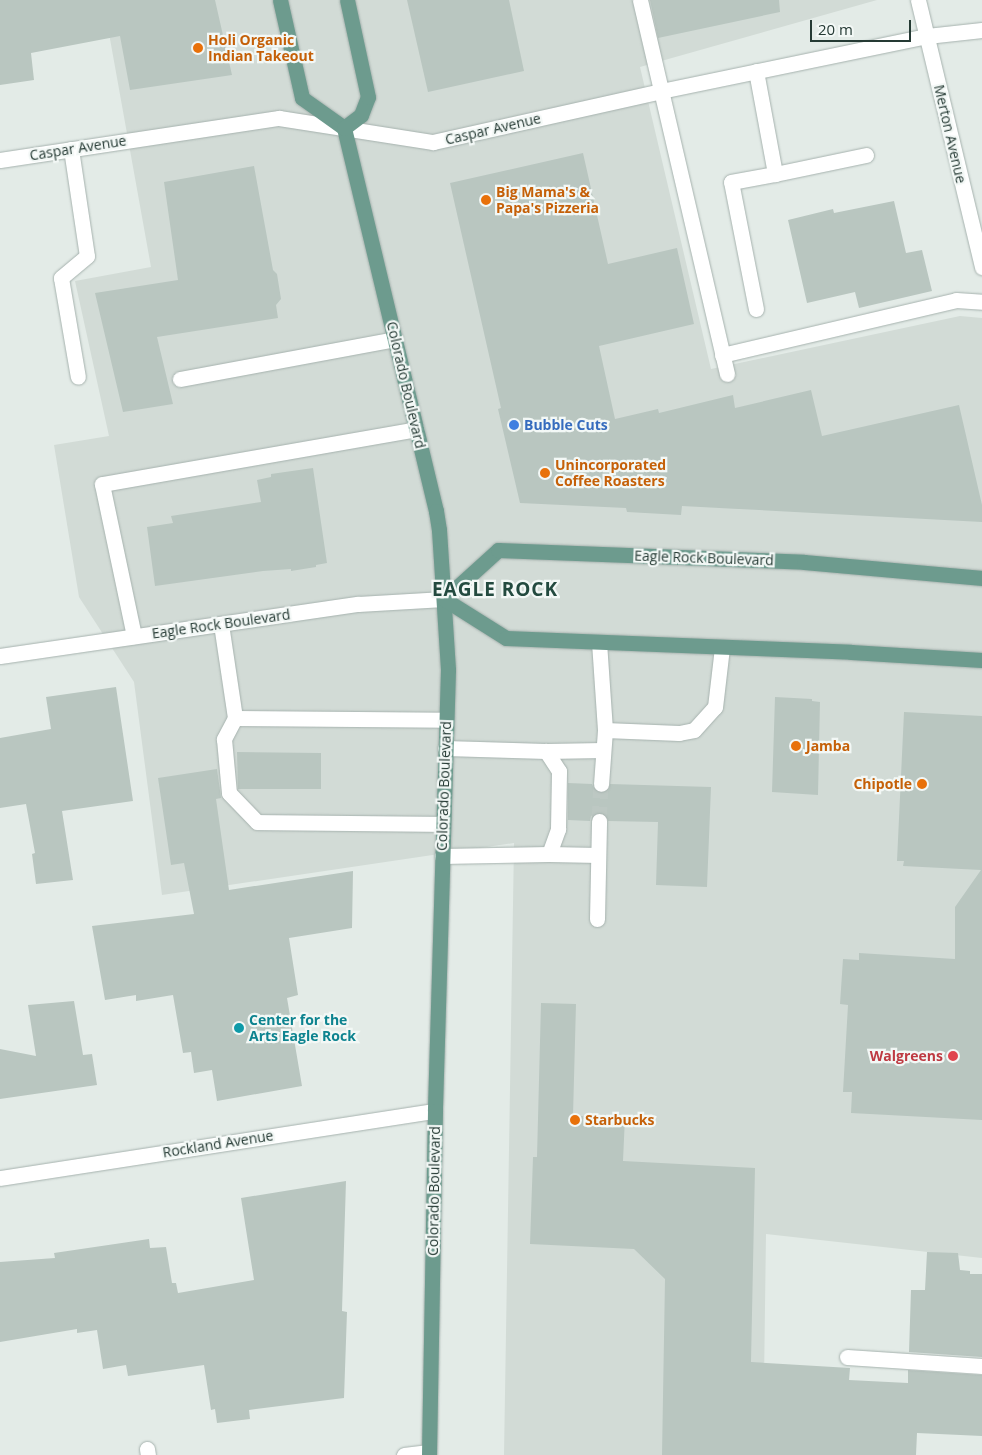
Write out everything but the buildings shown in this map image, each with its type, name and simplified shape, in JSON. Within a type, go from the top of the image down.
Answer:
[{"type":"main road","points":[[280,0],[302,98],[344,128],[362,115],[368,96],[347,0]]},
{"type":"main road","name":"Colorado Boulevard","points":[[344,128],[436,511],[444,599],[448,670],[435,1111],[429,1453]]},
{"type":"main road","name":"Eagle Rock Boulevard","points":[[444,599],[498,550],[804,562],[982,578]]},
{"type":"main road","points":[[444,599],[506,638],[982,660]]},
{"type":"street","points":[[640,0],[727,374]]},
{"type":"street","name":"Merton Avenue","points":[[918,0],[982,267]]},
{"type":"street","name":"Caspar Avenue","points":[[0,160],[279,118],[433,142],[661,91],[927,36],[982,30]]},
{"type":"street","points":[[756,71],[775,174]]},
{"type":"street","points":[[70,149],[87,256],[61,278],[78,377]]},
{"type":"street","points":[[756,309],[730,182],[866,155]]},
{"type":"street","points":[[722,354],[956,300],[982,302]]},
{"type":"street","points":[[180,379],[395,339]]},
{"type":"street","points":[[134,636],[102,484],[416,429]]},
{"type":"street","name":"Eagle Rock Boulevard","points":[[0,656],[358,604],[444,599]]},
{"type":"street","points":[[221,624],[235,718],[224,739],[229,793],[257,822],[443,824]]},
{"type":"street","points":[[599,642],[604,730],[601,784]]},
{"type":"street","points":[[604,730],[679,734],[694,730],[716,707],[722,647]]},
{"type":"street","points":[[235,718],[446,720]]},
{"type":"street","points":[[445,748],[546,751],[603,750]]},
{"type":"street","points":[[546,751],[559,771],[558,829],[549,854]]},
{"type":"street","points":[[597,919],[599,821]]},
{"type":"street","points":[[442,856],[598,855]]},
{"type":"street","name":"Rockland Avenue","points":[[0,1178],[435,1111]]},
{"type":"street","points":[[847,1357],[982,1366]]},
{"type":"street","points":[[404,1455],[429,1453]]},
{"type":"shaded area","points":[[103,0],[877,0],[640,67],[711,369],[960,316],[982,318],[982,1258],[766,1234],[763,1455],[504,1455],[514,843],[162,895],[134,682],[79,597],[54,445],[109,436],[75,281],[151,267]]},
{"type":"tunnel","points":[[599,821],[601,784]]},
{"type":"place","name":"Holi Organic Indian Takeout","points":[[198,48]]},
{"type":"place","name":"Big Mama's & Papa's Pizzeria","points":[[486,200]]},
{"type":"place","name":"Bubble Cuts","points":[[514,425]]},
{"type":"place","name":"Unincorporated Coffee Roasters","points":[[545,473]]},
{"type":"place","name":"Jamba","points":[[796,746]]},
{"type":"place","name":"Chipotle","points":[[922,784]]},
{"type":"place","name":"Center for the Arts Eagle Rock","points":[[239,1028]]},
{"type":"place","name":"Walgreens","points":[[953,1056]]},
{"type":"place","name":"Starbucks","points":[[575,1120]]},
{"type":"district","name":"EAGLE ROCK","points":[[495,590]]}]
